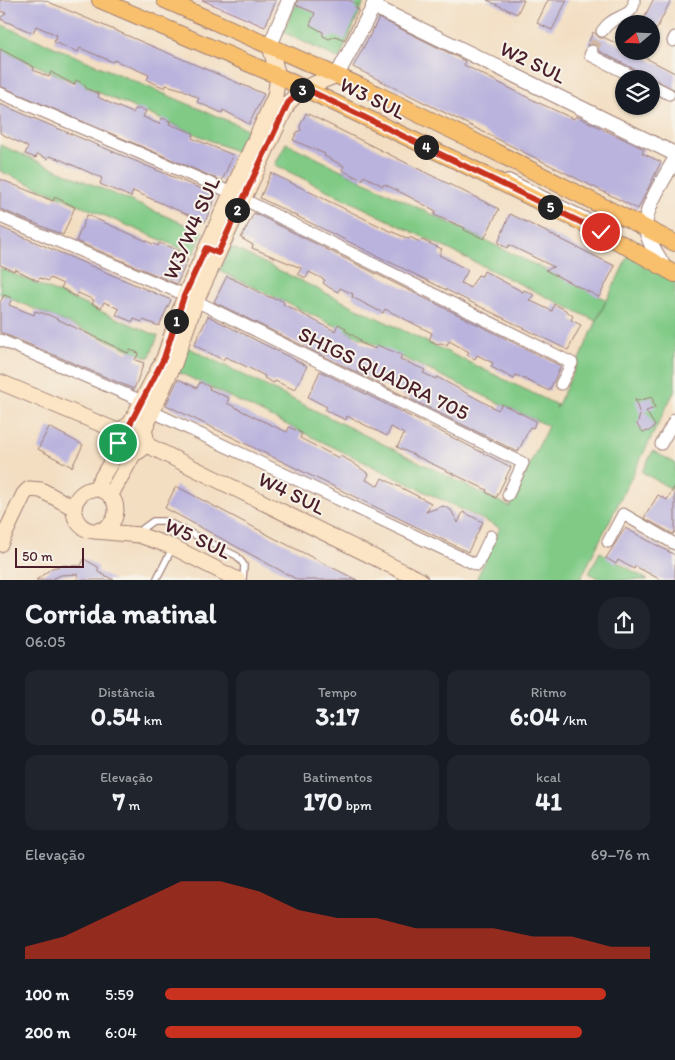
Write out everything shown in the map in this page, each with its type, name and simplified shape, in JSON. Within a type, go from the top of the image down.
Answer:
[{"type":"main road","name":"W3 SUL","points":[[100,0],[304,88],[601,232],[670,271]]},
{"type":"main road","name":"W3 SUL","points":[[165,0],[337,75],[474,141],[675,243]]},
{"type":"main road","name":"W3/W4 SUL","points":[[262,142],[275,96],[278,76],[270,46]]},
{"type":"main road","name":"W3/W4 SUL","points":[[132,439],[169,361],[190,298],[262,142],[288,103],[304,88],[337,75]]},
{"type":"main road","points":[[455,160],[472,158],[477,151],[474,141]]},
{"type":"main road","name":"W4 SUL","points":[[0,382],[132,439],[420,580]]},
{"type":"main road","points":[[95,489],[132,439]]},
{"type":"main road","points":[[110,496],[132,439]]},
{"type":"main road","points":[[0,544],[24,494],[29,489],[41,490],[74,508]]},
{"type":"main road","points":[[95,489],[110,496],[114,501],[116,512],[112,522],[105,528],[96,531],[88,530],[80,524],[75,517],[74,508],[83,492],[95,489]]},
{"type":"main road","name":"W5 SUL","points":[[116,512],[138,534]]},
{"type":"main road","name":"W5 SUL","points":[[96,531],[138,534],[173,547],[238,580]]},
{"type":"street","points":[[270,46],[289,0]]},
{"type":"street","points":[[602,31],[612,21],[628,14],[634,4],[634,0]]},
{"type":"street","points":[[337,75],[375,3]]},
{"type":"street","name":"W2 SUL","points":[[375,3],[675,154]]},
{"type":"street","points":[[592,51],[590,55],[620,70]]},
{"type":"street","points":[[660,90],[669,94]]},
{"type":"street","points":[[0,93],[236,195],[572,362],[561,384]]},
{"type":"street","points":[[670,271],[650,242],[645,228],[646,213],[675,159]]},
{"type":"street","points":[[0,217],[190,298]]},
{"type":"street","name":"SHIGS QUADRA 705","points":[[190,298],[523,463],[508,496]]},
{"type":"street","points":[[0,340],[147,406],[477,565],[492,536]]},
{"type":"street","points":[[661,444],[675,420]]},
{"type":"street","points":[[608,542],[623,514],[675,544]]},
{"type":"lane","points":[[138,534],[153,521],[166,521],[237,556],[244,565],[244,580]]},
{"type":"lane","points":[[156,580],[173,547]]},
{"type":"shaded area","points":[[195,0],[276,0],[264,29]]},
{"type":"green space","points":[[298,0],[365,0],[339,59],[283,32]]},
{"type":"green space","points":[[0,24],[247,129],[237,152],[0,50]]},
{"type":"green space","points":[[286,143],[607,300],[629,254],[675,281],[675,390],[580,580],[476,580],[500,528],[174,370],[185,346],[510,507],[548,426],[219,271],[231,247],[557,405],[556,409],[606,301],[596,321],[275,165]]},
{"type":"green space","points":[[0,145],[203,232],[194,254],[0,171]]},
{"type":"green space","points":[[0,268],[158,336],[149,358],[0,294]]},
{"type":"green space","points":[[653,451],[675,463],[675,491],[642,472]]},
{"type":"green space","points":[[600,552],[648,580],[602,580],[589,573]]},
{"type":"building","points":[[0,0],[44,0],[264,94],[249,124],[223,110],[222,113],[197,102],[199,98],[184,90],[166,85],[165,88],[147,80],[149,75],[114,60],[113,62],[80,48],[78,52],[54,42],[57,35],[36,26],[33,33],[0,19],[6,13],[0,11]]},
{"type":"building","points":[[202,0],[276,0],[265,27]]},
{"type":"building","points":[[298,0],[349,0],[357,4],[355,8],[359,10],[345,40],[335,36],[329,39],[323,36],[323,32],[310,25],[315,13],[296,5]]},
{"type":"building","points":[[487,0],[524,0],[517,14]]},
{"type":"building","points":[[548,0],[567,0],[552,30],[537,23]]},
{"type":"building","points":[[653,0],[671,0],[660,22],[660,15],[646,15]]},
{"type":"building","points":[[379,18],[465,61],[464,65],[537,102],[574,119],[576,116],[644,149],[642,153],[661,162],[638,209],[353,67]]},
{"type":"building","points":[[593,32],[600,38],[605,38],[615,43],[615,59],[599,51],[596,45],[587,46]]},
{"type":"building","points":[[0,49],[34,67],[33,70],[49,77],[51,72],[74,85],[76,80],[84,84],[86,88],[99,94],[98,97],[114,105],[133,113],[135,109],[146,111],[143,117],[159,124],[162,118],[170,121],[169,124],[194,133],[192,138],[233,155],[222,181],[0,86]]},
{"type":"building","points":[[617,60],[650,60],[675,73],[675,90],[660,82],[660,70],[636,70]]},
{"type":"building","points":[[0,104],[216,195],[205,222],[133,191],[131,197],[100,184],[102,178],[59,159],[49,156],[48,159],[37,154],[36,158],[25,154],[28,147],[0,133]]},
{"type":"building","points":[[306,113],[499,209],[484,239],[464,230],[465,228],[434,215],[436,211],[384,184],[383,186],[364,176],[362,180],[342,170],[344,166],[324,156],[325,154],[293,140],[297,132],[301,130],[300,126]]},
{"type":"building","points":[[271,173],[388,230],[409,239],[410,237],[420,242],[422,240],[442,249],[439,255],[468,270],[461,283],[470,288],[478,275],[482,276],[484,271],[523,292],[524,290],[534,295],[529,300],[552,311],[554,304],[564,309],[573,316],[571,320],[581,325],[568,350],[260,198]]},
{"type":"building","points":[[0,179],[53,201],[55,197],[75,207],[63,235],[0,209]]},
{"type":"building","points":[[254,213],[561,366],[549,391],[516,375],[514,379],[491,367],[493,363],[477,355],[475,359],[467,355],[469,352],[449,341],[447,345],[437,344],[429,340],[432,333],[385,309],[383,313],[352,297],[353,294],[340,288],[338,292],[323,283],[325,280],[309,272],[306,278],[298,274],[301,268],[252,248],[253,245],[241,238]]},
{"type":"building","points":[[510,214],[615,266],[599,297],[545,270],[554,267],[509,245],[507,248],[498,243]]},
{"type":"building","points":[[87,215],[158,246],[159,243],[180,251],[178,255],[188,259],[177,284],[76,241]]},
{"type":"building","points":[[0,227],[171,300],[159,326],[143,320],[142,322],[134,319],[133,322],[116,315],[119,309],[104,302],[101,308],[92,304],[94,300],[78,293],[76,297],[61,288],[63,284],[50,278],[48,281],[40,278],[38,281],[15,269],[14,271],[0,265]]},
{"type":"building","points":[[227,276],[267,296],[284,302],[283,304],[335,331],[338,324],[346,328],[345,330],[360,340],[359,342],[375,349],[377,345],[402,355],[400,359],[425,370],[423,373],[436,379],[437,377],[498,410],[502,404],[536,421],[533,428],[530,427],[518,452],[214,302]]},
{"type":"building","points":[[4,295],[12,298],[9,305],[34,315],[35,311],[49,315],[128,353],[130,350],[139,353],[135,360],[144,363],[134,389],[0,332],[0,302]]},
{"type":"building","points":[[208,316],[307,366],[295,390],[275,381],[274,383],[264,378],[265,376],[235,361],[225,357],[223,360],[194,345]]},
{"type":"building","points":[[320,371],[511,467],[496,498],[486,492],[487,490],[397,447],[404,434],[391,427],[387,436],[347,416],[346,420],[325,410],[327,407],[308,397]]},
{"type":"building","points":[[178,379],[197,388],[200,382],[210,387],[209,389],[229,398],[227,403],[256,418],[287,432],[289,427],[302,433],[300,438],[339,458],[340,456],[350,461],[369,474],[366,480],[378,486],[382,478],[431,503],[426,512],[443,506],[451,510],[458,523],[463,512],[483,522],[468,552],[166,405]]},
{"type":"building","points":[[652,397],[655,408],[646,411],[655,426],[649,431],[643,432],[637,425],[640,415],[635,399],[638,401]]},
{"type":"building","points":[[49,427],[83,445],[72,467],[38,449]]},
{"type":"building","points":[[176,486],[357,580],[298,580],[165,508]]},
{"type":"building","points":[[675,486],[675,532],[673,534],[644,518],[658,495],[667,500]]},
{"type":"building","points":[[625,528],[675,555],[675,580],[661,580],[635,566],[634,569],[618,560],[616,564],[606,558]]},
{"type":"building","points":[[84,559],[98,567],[98,572],[114,580],[77,580],[78,574],[61,575],[50,580],[36,580],[52,568],[64,565],[81,566]]},
{"type":"tunnel","points":[[592,51],[602,31]]},
{"type":"route","points":[[118,443],[118,435],[122,429],[129,426],[164,358],[184,296],[206,248],[218,253],[288,103],[304,88],[601,232]]}]
